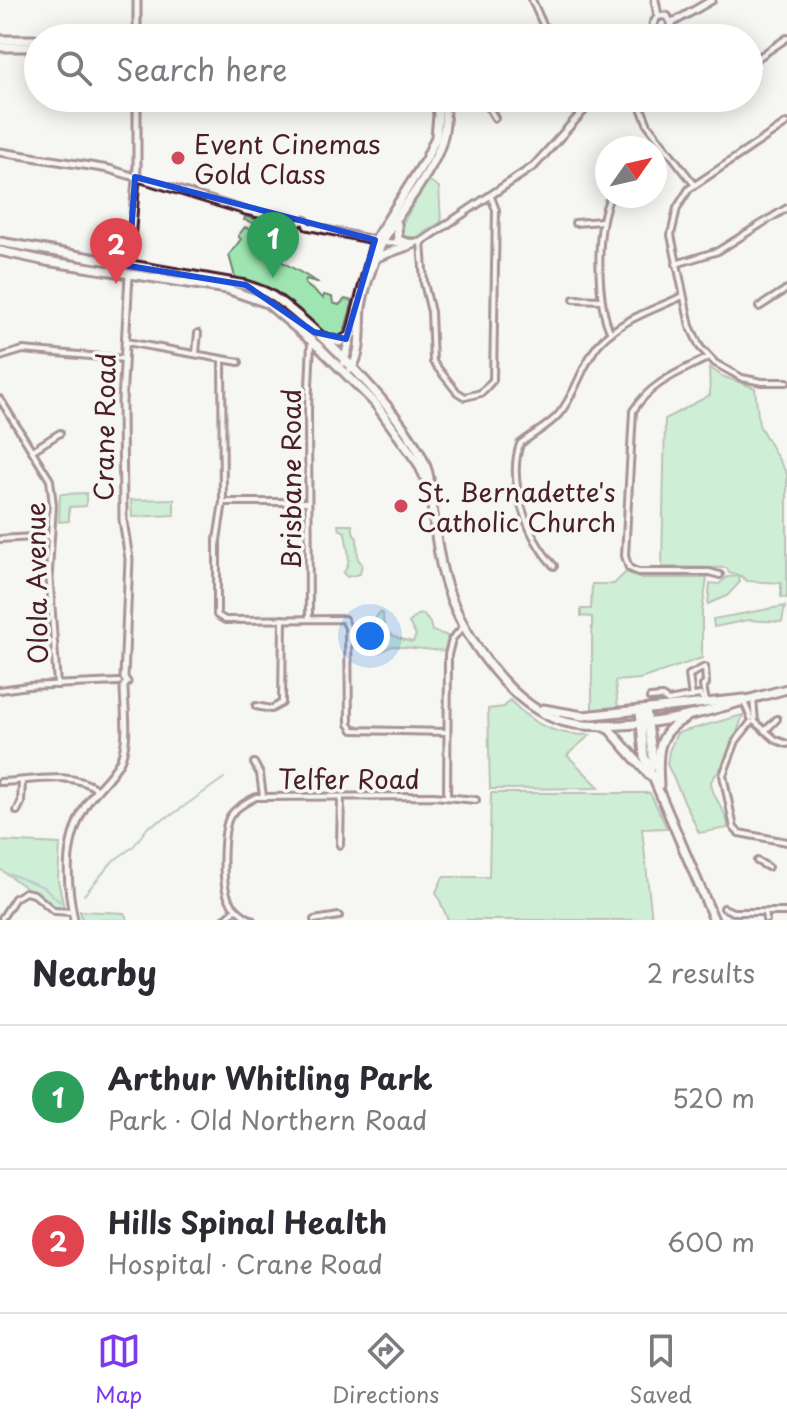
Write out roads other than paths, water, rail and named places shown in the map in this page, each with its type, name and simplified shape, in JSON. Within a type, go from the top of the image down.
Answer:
[{"type":"main road","points":[[0,40],[24,40]]},
{"type":"main road","points":[[0,47],[24,47]]},
{"type":"main road","points":[[343,363],[378,241],[431,150],[438,127],[437,112]]},
{"type":"main road","points":[[350,370],[358,353],[362,303],[378,241],[398,218],[442,144],[445,112]]},
{"type":"main road","points":[[398,218],[398,240],[417,243]]},
{"type":"main road","points":[[0,242],[129,270]]},
{"type":"main road","points":[[376,257],[417,243]]},
{"type":"main road","points":[[0,251],[219,284],[267,303],[313,336],[339,342],[351,335]]},
{"type":"main road","points":[[219,284],[235,283],[268,294],[350,370],[415,444],[428,472],[444,577],[465,625],[508,687],[552,718],[599,724],[643,723],[744,699]]},
{"type":"main road","points":[[537,708],[583,716],[643,712],[744,699],[787,689]]},
{"type":"main road","points":[[643,712],[659,787],[714,920]]},
{"type":"main road","points":[[659,787],[657,761],[662,738],[673,725],[699,712]]},
{"type":"main road","points":[[599,724],[615,735],[659,787]]},
{"type":"street","points":[[137,0],[137,24]]},
{"type":"street","points":[[532,0],[543,24]]},
{"type":"street","points":[[653,24],[658,16],[655,0]]},
{"type":"street","points":[[658,16],[667,16],[672,23],[712,0]]},
{"type":"street","points":[[763,54],[787,38]]},
{"type":"street","name":"Crane Road","points":[[74,920],[67,882],[69,846],[75,825],[123,751],[122,682],[129,567],[123,510],[124,359],[139,112]]},
{"type":"street","points":[[491,112],[495,118]]},
{"type":"street","points":[[0,152],[88,165],[298,223],[301,228],[307,226],[378,241],[417,243],[491,197],[541,160],[581,112]]},
{"type":"street","points":[[643,112],[648,125],[694,184]]},
{"type":"street","points":[[787,123],[694,184],[680,201],[671,235],[690,326],[709,357],[742,378],[787,382]]},
{"type":"street","points":[[417,243],[431,312],[433,362],[457,392],[473,397],[488,388],[493,380],[496,210],[491,197]]},
{"type":"street","points":[[607,208],[602,221],[601,300],[611,333]]},
{"type":"street","points":[[676,264],[718,251],[787,208]]},
{"type":"street","points":[[575,223],[602,221]]},
{"type":"street","points":[[759,307],[787,289]]},
{"type":"street","points":[[554,566],[547,558],[517,491],[516,455],[520,444],[558,416],[569,401],[585,364],[611,333],[683,296]]},
{"type":"street","points":[[574,299],[601,300]]},
{"type":"street","points":[[196,353],[198,333]]},
{"type":"street","name":"Brisbane Road","points":[[309,619],[309,353],[313,336]]},
{"type":"street","points":[[126,342],[239,362]]},
{"type":"street","points":[[1,358],[23,350],[124,359]]},
{"type":"street","points":[[709,357],[659,383],[643,395],[633,411],[625,556],[629,568],[638,572],[709,572],[720,575]]},
{"type":"street","points":[[222,359],[223,502],[217,528],[217,615],[225,620],[346,620],[349,724],[353,730],[446,732]]},
{"type":"street","name":"Olola Avenue","points":[[0,399],[50,480],[53,505],[49,571],[57,685]]},
{"type":"street","points":[[33,450],[60,433]]},
{"type":"street","points":[[223,502],[308,502]]},
{"type":"street","points":[[0,539],[51,536]]},
{"type":"street","points":[[256,706],[271,709],[282,703],[283,619]]},
{"type":"street","name":"Telfer Road","points":[[447,797],[448,655],[452,639],[465,625]]},
{"type":"street","points":[[692,697],[689,675],[705,667],[705,704]]},
{"type":"street","points":[[0,690],[122,682]]},
{"type":"street","points":[[650,698],[662,697],[668,701],[702,696],[705,704]]},
{"type":"street","points":[[753,697],[753,720],[736,741],[723,775],[734,828],[739,833],[787,842]]},
{"type":"street","points":[[744,699],[753,720],[787,744]]},
{"type":"street","points":[[765,731],[777,719]]},
{"type":"street","points":[[254,763],[260,774],[263,796]]},
{"type":"street","points":[[0,782],[80,779],[98,790]]},
{"type":"street","points":[[17,811],[21,803],[22,781]]},
{"type":"street","name":"Telfer Road","points":[[236,909],[224,886],[226,831],[230,816],[242,805],[263,796],[447,797],[476,800]]},
{"type":"street","points":[[340,845],[341,797]]},
{"type":"street","points":[[757,861],[768,867]]},
{"type":"street","points":[[2,918],[15,898],[25,892],[34,894],[54,911],[72,912]]},
{"type":"street","points":[[724,908],[746,912],[787,912]]},
{"type":"street","points":[[224,920],[236,909],[252,920]]},
{"type":"street","points":[[746,912],[746,920]]},
{"type":"street","points":[[765,912],[766,920]]},
{"type":"street","points":[[314,920],[339,916]]},
{"type":"waterway","points":[[84,895],[113,861],[133,847],[148,827],[173,814],[224,778]]},
{"type":"waterway","points":[[10,874],[44,887],[60,902]]},
{"type":"place","name":"Event Cinemas Gold Class","points":[[178,158]]},
{"type":"place","name":"Arthur Whitling Park","points":[[273,278]]},
{"type":"place","name":"Hills Spinal Health","points":[[116,284]]},
{"type":"place","name":"St. Bernadette's Catholic Church","points":[[401,506]]}]
